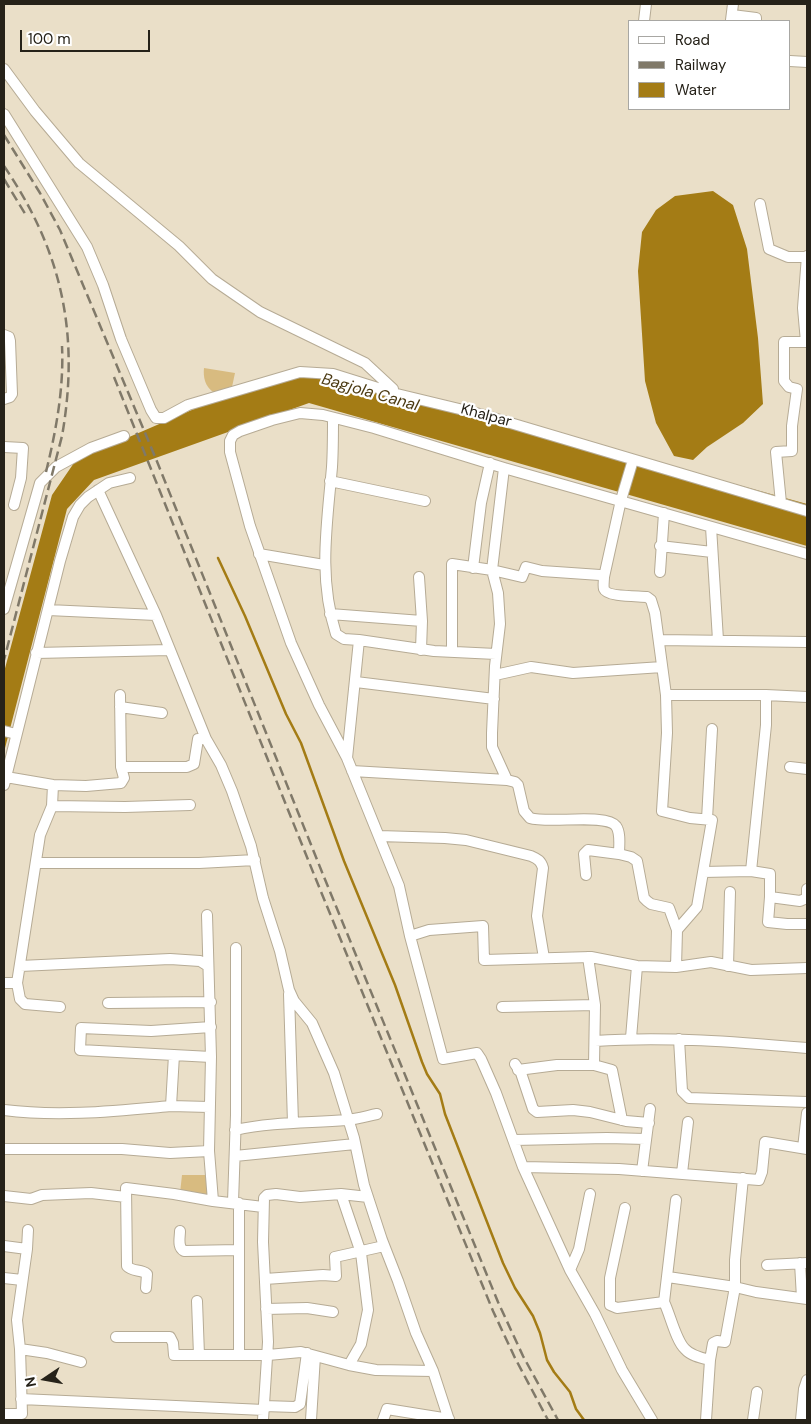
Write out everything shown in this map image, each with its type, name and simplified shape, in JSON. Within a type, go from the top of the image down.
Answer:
[{"type":"street","points":[[644,20],[646,4]]},
{"type":"street","points":[[733,4],[732,18],[756,18],[756,20]]},
{"type":"street","points":[[791,61],[807,62]]},
{"type":"street","points":[[4,70],[35,112],[79,163],[179,246],[212,279],[260,312],[365,363],[398,394]]},
{"type":"street","name":"Khalpar","points":[[4,114],[87,246],[121,339],[156,418],[164,418],[188,405],[300,372],[333,374],[398,394],[480,414],[807,511]]},
{"type":"street","points":[[760,204],[769,249],[788,257],[807,256],[803,308],[806,342],[784,342],[784,381],[789,387],[807,391]]},
{"type":"street","points":[[4,336],[9,337],[10,340],[12,394],[4,399]]},
{"type":"street","points":[[781,503],[776,452],[792,451],[792,426],[797,389]]},
{"type":"street","points":[[652,1420],[622,1370],[595,1314],[570,1270],[523,1168],[488,1072],[478,1053],[443,1059],[410,936],[399,886],[347,758],[319,705],[291,643],[250,526],[230,452],[230,441],[233,435],[240,431],[300,413],[333,418],[374,428],[504,468],[807,554]]},
{"type":"street","points":[[333,418],[324,564],[330,614],[336,634],[339,637],[421,650],[496,654]]},
{"type":"street","points":[[4,609],[6,591],[40,483],[56,467],[91,448],[124,436]]},
{"type":"street","points":[[4,447],[22,448],[21,478],[14,504]]},
{"type":"street","points":[[634,460],[621,500],[604,577],[604,590],[614,595],[647,596],[651,600],[659,640],[666,695],[662,811],[690,818],[712,820],[697,907],[677,930]]},
{"type":"street","points":[[473,568],[481,503],[490,463]]},
{"type":"street","points":[[504,468],[492,570],[498,593],[499,608],[499,638],[496,654],[492,747],[507,780]]},
{"type":"street","points":[[120,695],[121,767],[124,778],[121,783],[52,786],[5,781],[11,733],[36,653],[73,517],[80,505],[98,490],[109,483],[130,478]]},
{"type":"street","points":[[330,481],[425,501]]},
{"type":"street","points":[[98,490],[156,615],[206,739],[221,765],[232,791],[255,860],[263,898],[294,1002],[312,1023],[334,1072],[368,1197],[384,1246],[416,1333],[433,1372],[449,1419],[387,1409],[383,1420]]},
{"type":"street","points":[[660,572],[660,546],[664,513]]},
{"type":"street","points":[[711,527],[718,640]]},
{"type":"street","points":[[660,546],[712,552]]},
{"type":"street","points":[[260,554],[324,564]]},
{"type":"street","points":[[452,652],[452,564],[522,577],[526,567],[542,571],[600,575],[604,577]]},
{"type":"street","points":[[419,577],[422,621],[421,650]]},
{"type":"street","points":[[48,610],[156,615]]},
{"type":"street","points":[[330,614],[422,621]]},
{"type":"street","points":[[347,758],[359,640]]},
{"type":"street","points":[[659,640],[807,642]]},
{"type":"street","points":[[36,653],[170,650]]},
{"type":"street","points":[[495,675],[531,667],[574,672],[662,667]]},
{"type":"street","points":[[356,682],[494,699]]},
{"type":"street","points":[[666,695],[807,697]]},
{"type":"street","points":[[751,871],[766,725],[766,695]]},
{"type":"street","points":[[120,707],[162,713]]},
{"type":"street","points":[[707,819],[712,729]]},
{"type":"street","points":[[121,767],[187,767],[194,764],[198,738],[206,739]]},
{"type":"street","points":[[790,767],[807,769]]},
{"type":"street","points":[[352,770],[515,782],[518,785],[524,811],[530,818],[601,820],[612,823],[619,832],[619,854]]},
{"type":"street","points":[[52,786],[52,806],[40,836],[17,983],[20,1000],[25,1004],[60,1007]]},
{"type":"street","points":[[52,806],[125,808],[190,805]]},
{"type":"street","points":[[378,836],[466,840],[537,859],[541,863],[542,868],[537,916],[544,958]]},
{"type":"street","points":[[586,875],[584,854],[588,850],[619,854],[632,857],[637,861],[644,898],[651,904],[669,908],[677,930],[676,967]]},
{"type":"street","points":[[36,863],[199,863],[255,860]]},
{"type":"street","points":[[703,872],[751,871],[770,874],[768,922],[807,924]]},
{"type":"street","points":[[770,897],[800,901],[807,898],[807,889]]},
{"type":"street","points":[[728,966],[730,892]]},
{"type":"street","points":[[207,915],[211,1002],[209,1151],[213,1201]]},
{"type":"street","points":[[410,936],[429,930],[483,926],[484,960],[588,957],[637,966],[676,967],[711,962],[750,970],[807,968]]},
{"type":"street","points":[[236,948],[235,1156],[239,1250],[239,1355]]},
{"type":"street","points":[[588,957],[596,1005],[594,1065]]},
{"type":"street","points":[[20,966],[170,960],[200,961],[208,966]]},
{"type":"street","points":[[631,1038],[637,966]]},
{"type":"street","points":[[4,983],[17,983]]},
{"type":"street","points":[[290,990],[289,1013],[293,1122]]},
{"type":"street","points":[[108,1003],[211,1002]]},
{"type":"street","points":[[502,1006],[596,1005]]},
{"type":"street","points":[[211,1027],[151,1031],[81,1028],[80,1050],[211,1057]]},
{"type":"street","points":[[595,1041],[631,1038],[679,1039],[807,1048]]},
{"type":"street","points":[[679,1039],[682,1091],[689,1098],[807,1102]]},
{"type":"street","points":[[172,1106],[174,1055]]},
{"type":"street","points":[[622,1120],[612,1070],[594,1065],[516,1067],[533,1109],[537,1112],[572,1110],[590,1112],[622,1120],[648,1123]]},
{"type":"street","points":[[4,1110],[35,1114],[84,1113],[172,1106],[209,1107]]},
{"type":"street","points":[[642,1171],[650,1109]]},
{"type":"street","points":[[523,1168],[619,1169],[759,1180],[762,1172],[764,1142],[805,1149],[807,1112]]},
{"type":"street","points":[[236,1130],[293,1122],[347,1120],[377,1114]]},
{"type":"street","points":[[682,1173],[688,1122]]},
{"type":"street","points":[[514,1140],[646,1138]]},
{"type":"street","points":[[235,1156],[355,1144]]},
{"type":"street","points":[[4,1149],[112,1149],[170,1153],[209,1151]]},
{"type":"street","points":[[706,1420],[713,1343],[717,1341],[725,1342],[735,1287],[743,1178]]},
{"type":"street","points":[[146,1288],[147,1274],[130,1269],[127,1266],[126,1188],[263,1207]]},
{"type":"street","points":[[4,1196],[31,1198],[42,1195],[91,1193],[126,1197]]},
{"type":"street","points":[[264,1412],[268,1355],[264,1198],[271,1194],[300,1197],[341,1194],[368,1197]]},
{"type":"street","points":[[341,1194],[361,1252],[368,1310],[361,1344],[349,1365]]},
{"type":"street","points":[[570,1270],[579,1249],[590,1194]]},
{"type":"street","points":[[676,1200],[664,1302],[684,1349],[691,1354],[710,1360]]},
{"type":"street","points":[[624,1208],[610,1278],[610,1305],[617,1308],[664,1302]]},
{"type":"street","points":[[4,1414],[22,1417],[17,1320],[28,1230]]},
{"type":"street","points":[[180,1231],[179,1245],[184,1250],[239,1250]]},
{"type":"street","points":[[4,1246],[27,1249]]},
{"type":"street","points":[[265,1279],[323,1275],[336,1276],[335,1257],[384,1246]]},
{"type":"street","points":[[668,1277],[805,1299],[804,1263],[767,1265]]},
{"type":"street","points":[[4,1278],[22,1280]]},
{"type":"street","points":[[197,1301],[199,1355]]},
{"type":"street","points":[[266,1309],[307,1308],[333,1312]]},
{"type":"street","points":[[116,1337],[170,1337],[173,1343],[174,1355],[268,1355],[301,1352],[376,1370],[433,1372]]},
{"type":"street","points":[[20,1350],[47,1353],[81,1362]]},
{"type":"street","points":[[21,1399],[264,1412],[295,1407],[300,1404],[311,1354]]},
{"type":"street","points":[[311,1354],[312,1420]]},
{"type":"street","points":[[801,1420],[804,1389],[807,1380]]},
{"type":"street","points":[[753,1420],[756,1392]]},
{"type":"shaded area","points":[[204,368],[235,373],[232,387],[213,392],[205,381]]},
{"type":"shaded area","points":[[182,1175],[214,1175],[211,1199],[180,1193]]},
{"type":"water","points":[[713,191],[733,205],[747,249],[758,338],[763,404],[743,423],[707,447],[693,460],[674,456],[656,423],[645,381],[638,271],[642,232],[656,210],[675,196]]},
{"type":"water","name":"Bagjola Canal","points":[[319,369],[807,504],[807,546],[309,403],[94,480],[67,509],[4,752],[4,672],[52,495],[76,460],[268,377]]},
{"type":"waterway","points":[[218,558],[245,616],[286,714],[301,743],[344,861],[395,985],[422,1062],[427,1074],[440,1094],[445,1114],[503,1263],[515,1288],[533,1316],[540,1333],[547,1360],[570,1392],[576,1409],[584,1420]]},
{"type":"railway","points":[[4,135],[40,193],[60,230],[156,459],[498,1302],[523,1356],[558,1420]]},
{"type":"railway","points":[[4,166],[24,198],[53,262],[62,295],[67,328],[69,363],[62,436],[4,660]]},
{"type":"railway","points":[[4,179],[27,217]]},
{"type":"railway","points":[[46,472],[59,409],[62,378],[62,346]]},
{"type":"railway","points":[[114,377],[315,877],[493,1311],[515,1358],[548,1420]]}]
